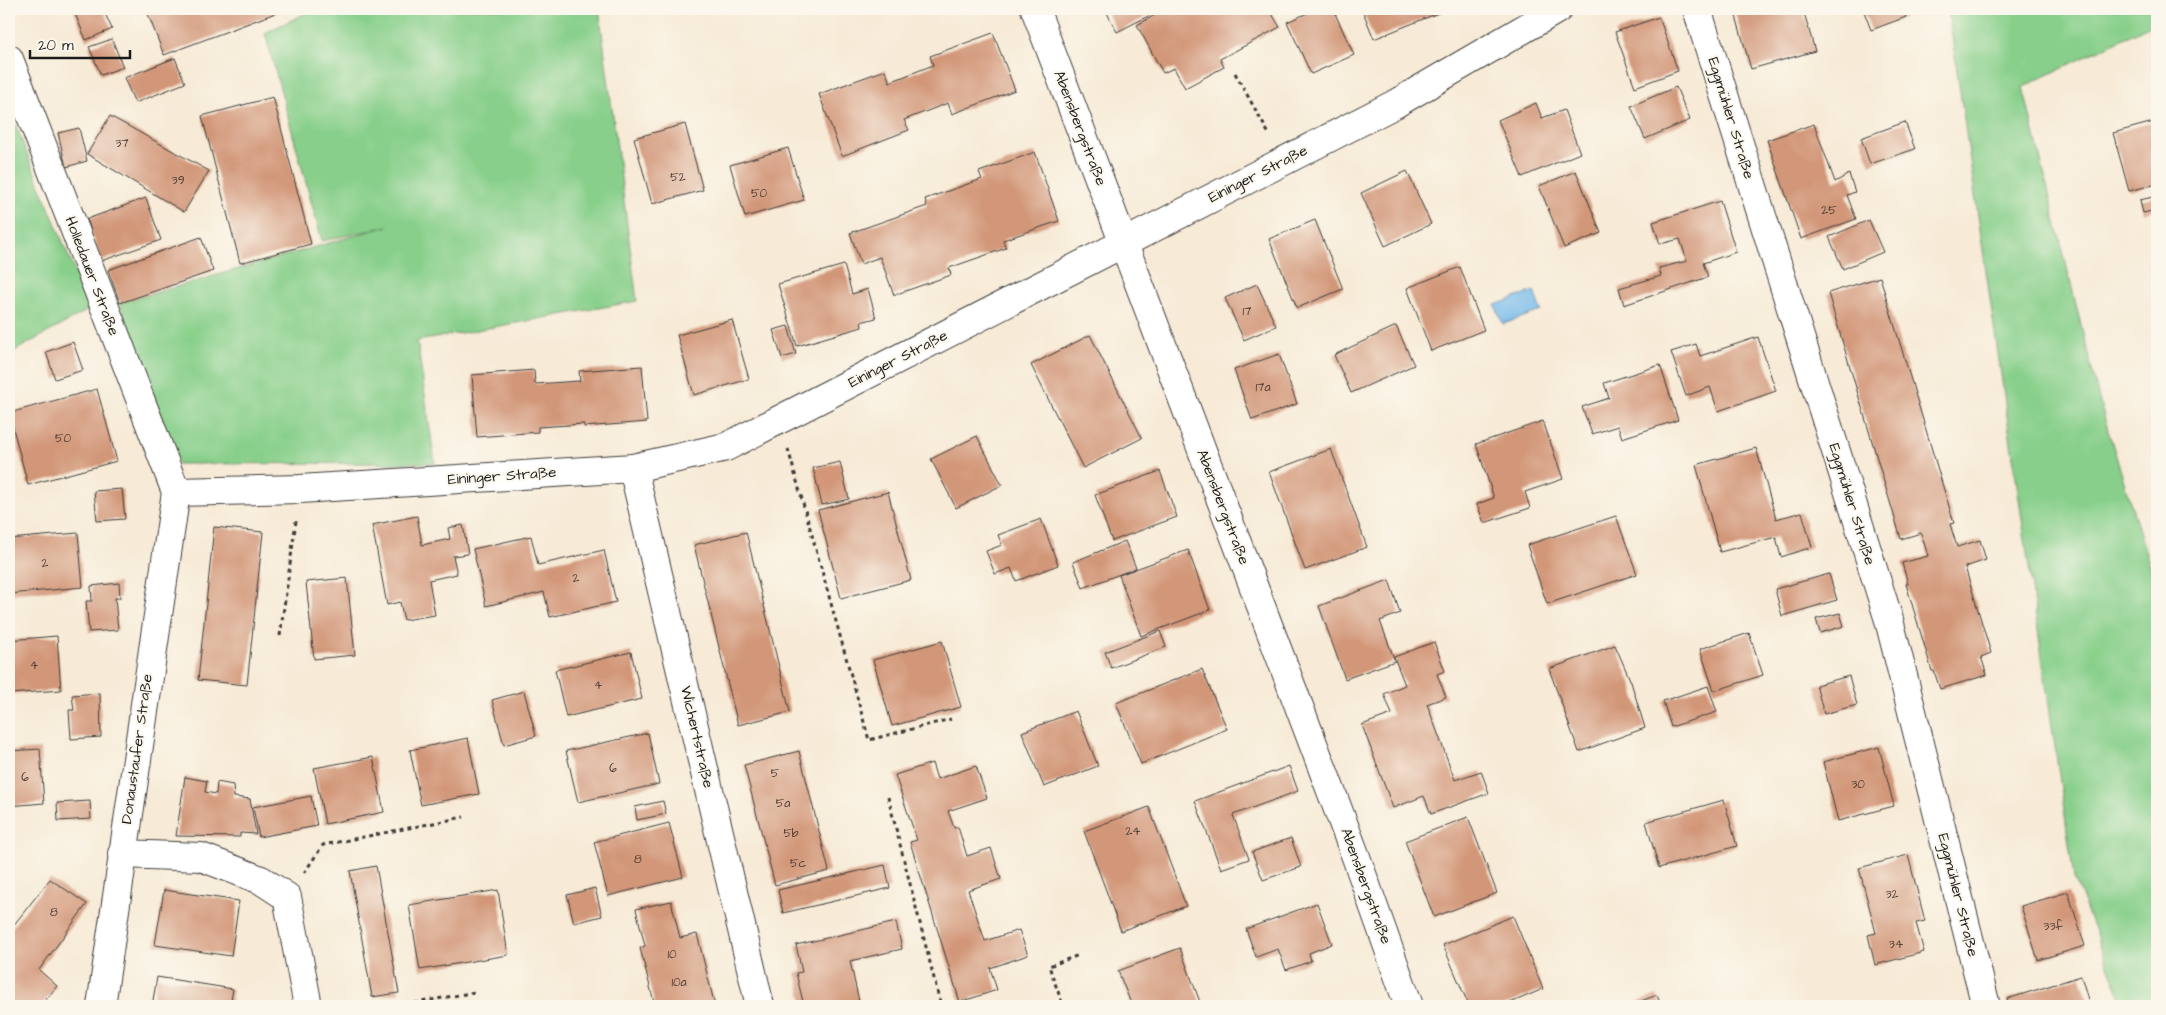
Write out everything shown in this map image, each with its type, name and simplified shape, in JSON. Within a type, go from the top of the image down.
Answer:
[{"type":"street","name":"Abensbergstraße","points":[[1035,9],[1356,858],[1409,1006]]},
{"type":"street","name":"Eininger Straße","points":[[176,492],[300,489],[633,468],[726,447],[1395,104],[1558,9]]},
{"type":"street","name":"Eggmühler Straße","points":[[1697,9],[1888,620],[1986,1006]]},
{"type":"street","name":"Holledauer Straße","points":[[9,59],[176,492]]},
{"type":"street","name":"Wichertstraße","points":[[633,468],[760,1006]]},
{"type":"street","name":"Donaustaufer Straße","points":[[101,1006],[176,492]]},
{"type":"street","points":[[122,854],[201,857],[262,880],[287,897],[308,1006]]},
{"type":"path","points":[[1235,73],[1284,161]]},
{"type":"path","points":[[780,419],[869,740],[951,719]]},
{"type":"path","points":[[280,636],[300,489]]},
{"type":"path","points":[[888,797],[941,1006]]},
{"type":"path","points":[[287,897],[323,845],[464,817]]},
{"type":"path","points":[[1047,1006],[1062,1003],[1049,966],[1079,955]]},
{"type":"path","points":[[399,1006],[475,992]]},
{"type":"green space","points":[[314,9],[599,9],[637,301],[417,341],[435,463],[178,464],[120,303],[388,226],[322,241],[265,33]]},
{"type":"green space","points":[[1948,9],[2157,9],[2157,22],[2023,87],[2101,407],[2157,589],[2157,1006],[2124,1006],[2074,878]]},
{"type":"green space","points":[[9,109],[90,309],[9,354]]},
{"type":"water","points":[[1534,291],[1541,311],[1503,324],[1495,305]]},
{"type":"building","points":[[73,9],[103,9],[112,29],[86,40]]},
{"type":"building","points":[[146,9],[286,9],[164,55]]},
{"type":"building","points":[[1105,9],[1162,9],[1117,32]]},
{"type":"building","points":[[1166,9],[1176,9],[1179,14],[1189,9],[1269,9],[1280,27],[1220,59],[1224,67],[1185,88],[1174,68],[1163,73],[1137,25]]},
{"type":"building","points":[[1317,9],[1333,9],[1354,55],[1311,74],[1287,22]]},
{"type":"building","points":[[1362,9],[1448,9],[1374,39]]},
{"type":"building","points":[[1734,9],[1803,9],[1815,51],[1751,69]]},
{"type":"building","points":[[1863,9],[1903,9],[1906,17],[1871,30]]},
{"type":"building","points":[[1659,17],[1678,71],[1635,87],[1615,32]]},
{"type":"building","points":[[993,33],[1015,90],[952,114],[948,103],[904,120],[909,130],[842,156],[819,94],[885,70],[890,82],[933,65],[930,56]]},
{"type":"building","points":[[112,39],[123,67],[101,75],[89,47]]},
{"type":"building","points":[[175,58],[185,83],[135,103],[124,78]]},
{"type":"building","points":[[1676,87],[1690,120],[1645,139],[1631,106]]},
{"type":"building","points":[[273,97],[311,244],[240,263],[202,116]]},
{"type":"building","points":[[1536,103],[1542,118],[1564,110],[1580,153],[1522,177],[1498,120]]},
{"type":"building","points":[[110,116],[209,171],[184,212],[87,154]]},
{"type":"building","points":[[2157,121],[2157,184],[2129,191],[2113,133]]},
{"type":"building","points":[[1905,122],[1915,149],[1870,164],[1861,138]]},
{"type":"building","points":[[685,124],[703,190],[652,204],[634,138]]},
{"type":"building","points":[[1814,124],[1835,182],[1849,174],[1855,192],[1847,195],[1856,219],[1801,239],[1767,140]]},
{"type":"building","points":[[79,128],[87,161],[66,167],[58,133]]},
{"type":"building","points":[[788,148],[804,200],[745,217],[730,165]]},
{"type":"building","points":[[1035,152],[1059,221],[1003,240],[1006,248],[949,268],[951,275],[894,295],[880,257],[861,264],[850,233],[927,206],[925,199],[982,179],[979,172]]},
{"type":"building","points":[[1407,171],[1431,224],[1385,246],[1361,193]]},
{"type":"building","points":[[1576,171],[1601,233],[1564,248],[1539,186]]},
{"type":"building","points":[[2153,197],[2156,210],[2143,213],[2140,200]]},
{"type":"building","points":[[146,198],[161,240],[101,261],[87,219]]},
{"type":"building","points":[[1720,201],[1736,252],[1703,263],[1708,277],[1624,305],[1619,288],[1661,276],[1659,268],[1687,261],[1680,239],[1660,244],[1653,222]]},
{"type":"building","points":[[1315,220],[1343,289],[1297,308],[1269,239]]},
{"type":"building","points":[[1869,220],[1883,252],[1843,269],[1829,237]]},
{"type":"building","points":[[201,237],[213,271],[120,303],[108,270]]},
{"type":"building","points":[[844,265],[852,294],[868,289],[876,318],[861,322],[862,327],[797,346],[778,284]]},
{"type":"building","points":[[1460,267],[1484,330],[1431,351],[1407,288]]},
{"type":"building","points":[[1880,277],[1954,523],[1950,524],[1957,547],[1980,540],[1986,560],[1965,567],[1991,653],[1981,657],[1987,675],[1940,689],[1934,671],[1932,671],[1906,584],[1908,584],[1902,563],[1928,556],[1921,533],[1901,539],[1828,293]]},
{"type":"building","points":[[1257,284],[1276,326],[1244,340],[1225,298]]},
{"type":"building","points":[[732,320],[749,379],[694,395],[677,335]]},
{"type":"building","points":[[788,326],[796,354],[782,358],[773,330]]},
{"type":"building","points":[[1396,326],[1414,365],[1351,393],[1334,355]]},
{"type":"building","points":[[1090,335],[1142,438],[1083,468],[1031,365]]},
{"type":"building","points":[[1758,337],[1776,391],[1718,411],[1710,387],[1686,396],[1671,352],[1696,344],[1700,356]]},
{"type":"building","points":[[73,342],[83,370],[55,379],[46,352]]},
{"type":"building","points":[[1279,354],[1297,404],[1252,420],[1234,370]]},
{"type":"building","points":[[1660,365],[1678,420],[1622,438],[1618,426],[1592,434],[1582,407],[1609,398],[1604,383]]},
{"type":"building","points":[[642,366],[647,422],[584,427],[584,424],[538,427],[538,432],[477,437],[472,375],[534,370],[535,384],[580,381],[579,371]]},
{"type":"building","points":[[97,389],[117,461],[28,485],[9,413]]},
{"type":"building","points":[[1543,421],[1563,479],[1525,492],[1530,508],[1484,523],[1477,504],[1494,498],[1476,444]]},
{"type":"building","points":[[977,436],[1002,485],[956,508],[931,459]]},
{"type":"building","points":[[1756,448],[1776,519],[1802,512],[1812,547],[1781,557],[1776,537],[1720,552],[1696,465]]},
{"type":"building","points":[[1331,449],[1367,547],[1305,570],[1269,472]]},
{"type":"building","points":[[840,462],[849,499],[822,505],[813,468]]},
{"type":"building","points":[[1160,471],[1177,517],[1112,541],[1095,495]]},
{"type":"building","points":[[122,489],[125,519],[97,521],[94,491]]},
{"type":"building","points":[[888,492],[911,580],[841,598],[818,510]]},
{"type":"building","points":[[417,516],[422,545],[450,539],[448,528],[463,525],[468,554],[453,556],[457,574],[429,580],[435,615],[404,620],[400,602],[387,605],[372,525]]},
{"type":"building","points":[[1616,516],[1637,574],[1547,604],[1527,545]]},
{"type":"building","points":[[1041,519],[1058,565],[1016,581],[1011,568],[995,574],[986,551],[1002,545],[998,535]]},
{"type":"building","points":[[214,527],[263,532],[247,685],[198,680]]},
{"type":"building","points":[[746,532],[790,712],[738,725],[694,545]]},
{"type":"building","points":[[78,533],[83,587],[9,594],[9,539]]},
{"type":"building","points":[[531,536],[538,565],[604,550],[616,602],[550,617],[544,592],[486,606],[473,549]]},
{"type":"building","points":[[1125,541],[1136,568],[1083,588],[1073,562]]},
{"type":"building","points":[[1188,550],[1210,610],[1141,636],[1119,575]]},
{"type":"building","points":[[1829,574],[1837,600],[1782,616],[1775,589]]},
{"type":"building","points":[[347,578],[355,655],[314,659],[306,582]]},
{"type":"building","points":[[1389,580],[1400,613],[1380,621],[1395,661],[1345,679],[1319,606]]},
{"type":"building","points":[[119,583],[120,598],[115,598],[118,630],[89,632],[86,601],[92,601],[91,586]]},
{"type":"building","points":[[1840,613],[1844,626],[1820,633],[1816,619]]},
{"type":"building","points":[[1160,631],[1166,647],[1111,668],[1105,652]]},
{"type":"building","points":[[1749,633],[1763,675],[1714,691],[1700,649]]},
{"type":"building","points":[[57,636],[61,690],[9,694],[9,640]]},
{"type":"building","points":[[942,641],[961,707],[892,726],[873,660]]},
{"type":"building","points":[[1434,642],[1445,671],[1437,674],[1446,697],[1427,704],[1455,780],[1481,771],[1489,793],[1431,814],[1424,796],[1393,808],[1362,725],[1392,714],[1384,694],[1405,685],[1394,657]]},
{"type":"building","points":[[1615,645],[1631,682],[1645,728],[1579,752],[1549,669]]},
{"type":"building","points":[[631,652],[642,699],[566,717],[555,670]]},
{"type":"building","points":[[1202,669],[1227,729],[1141,764],[1116,703]]},
{"type":"building","points":[[1849,676],[1857,705],[1824,714],[1816,685]]},
{"type":"building","points":[[1708,686],[1717,712],[1671,727],[1663,701]]},
{"type":"building","points":[[524,691],[536,736],[504,745],[492,700]]},
{"type":"building","points":[[100,693],[101,737],[71,739],[69,710],[74,710],[72,695]]},
{"type":"building","points":[[1076,711],[1098,766],[1044,787],[1022,732]]},
{"type":"building","points":[[648,733],[659,784],[578,802],[566,751]]},
{"type":"building","points":[[468,738],[479,794],[421,805],[410,750]]},
{"type":"building","points":[[1879,747],[1894,806],[1838,821],[1823,762]]},
{"type":"building","points":[[40,749],[44,803],[9,806],[9,751]]},
{"type":"building","points":[[799,751],[829,871],[775,885],[744,765]]},
{"type":"building","points":[[373,757],[384,812],[325,824],[314,768]]},
{"type":"building","points":[[932,763],[937,779],[976,766],[987,798],[948,811],[954,828],[958,827],[967,856],[991,848],[1001,879],[968,890],[985,941],[1019,930],[1028,955],[990,968],[997,990],[960,1002],[910,842],[917,840],[895,775]]},
{"type":"building","points":[[1289,766],[1298,791],[1233,815],[1249,859],[1221,869],[1195,801]]},
{"type":"building","points":[[185,777],[207,781],[205,792],[216,794],[217,782],[233,785],[234,797],[250,799],[256,834],[240,833],[240,837],[176,836]]},
{"type":"building","points":[[311,796],[317,826],[259,837],[253,807]]},
{"type":"building","points":[[1724,800],[1737,846],[1659,868],[1646,822]]},
{"type":"building","points":[[90,801],[91,819],[58,821],[57,803]]},
{"type":"building","points":[[663,801],[666,814],[637,820],[635,807]]},
{"type":"building","points":[[1149,807],[1186,906],[1121,931],[1084,831]]},
{"type":"building","points":[[1468,817],[1497,893],[1434,917],[1405,841]]},
{"type":"building","points":[[669,823],[683,877],[608,896],[594,842]]},
{"type":"building","points":[[1291,838],[1301,867],[1263,880],[1252,852]]},
{"type":"building","points":[[1908,855],[1925,921],[1916,923],[1924,952],[1875,965],[1868,935],[1876,933],[1859,868]]},
{"type":"building","points":[[885,865],[890,888],[783,913],[778,890]]},
{"type":"building","points":[[376,866],[399,993],[372,997],[350,871]]},
{"type":"building","points":[[50,879],[87,904],[39,970],[57,986],[41,1006],[24,1006],[19,1003],[11,1006],[9,1005],[9,931]]},
{"type":"building","points":[[595,888],[602,916],[574,923],[567,895]]},
{"type":"building","points":[[164,890],[239,901],[231,956],[155,945]]},
{"type":"building","points":[[498,890],[508,955],[420,970],[409,905]]},
{"type":"building","points":[[2068,892],[2085,946],[2038,960],[2021,906]]},
{"type":"building","points":[[671,901],[680,938],[697,934],[715,1006],[655,1006],[640,948],[645,946],[636,909]]},
{"type":"building","points":[[1317,903],[1332,944],[1309,953],[1311,961],[1286,970],[1278,949],[1256,957],[1246,929]]},
{"type":"building","points":[[1513,916],[1543,989],[1503,1006],[1469,1006],[1443,945]]},
{"type":"building","points":[[896,922],[902,949],[850,961],[860,1006],[804,1006],[796,973],[802,972],[796,945]]},
{"type":"building","points":[[1180,948],[1200,1002],[1188,1006],[1132,1006],[1118,971]]},
{"type":"building","points":[[2081,976],[2090,1006],[2009,1006],[2007,999]]},
{"type":"building","points":[[157,977],[233,989],[230,1006],[152,1006]]},
{"type":"building","points":[[1657,995],[1661,1006],[1628,1006]]}]
